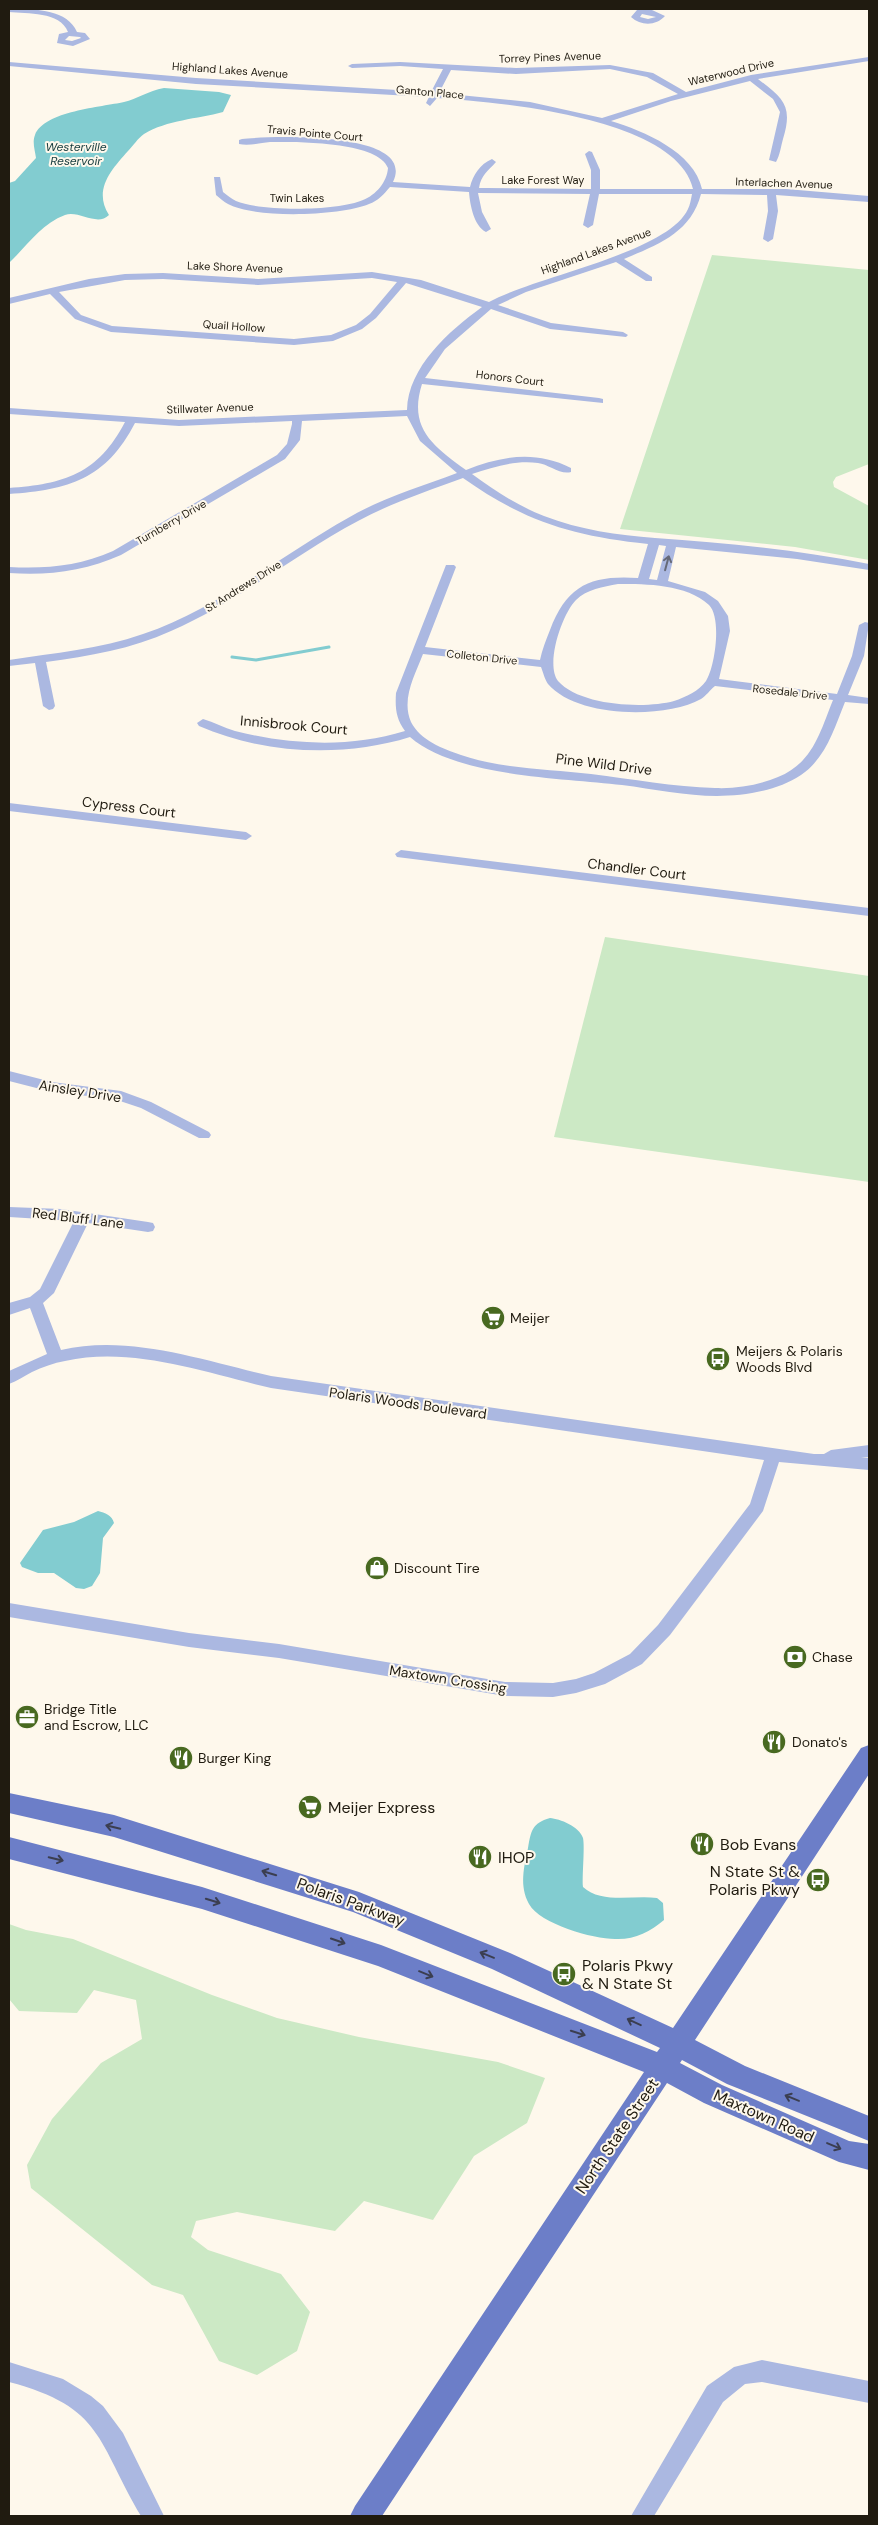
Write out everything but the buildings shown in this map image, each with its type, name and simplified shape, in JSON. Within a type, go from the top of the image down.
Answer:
[{"type":"main road","name":"North State Street","points":[[364,2516],[869,1754]]},
{"type":"main road","name":"Polaris Parkway","points":[[9,1803],[114,1826],[298,1882],[359,1903],[501,1961],[678,2044]]},
{"type":"main road","points":[[9,1848],[136,1879],[294,1926],[381,1956],[564,2029],[604,2042],[663,2067]]},
{"type":"main road","name":"Maxtown Road","points":[[678,2044],[736,2075],[869,2129]]},
{"type":"main road","name":"Maxtown Road","points":[[663,2067],[731,2102],[848,2152],[869,2157]]},
{"type":"street","points":[[656,13],[666,9]]},
{"type":"street","points":[[860,9],[869,10]]},
{"type":"street","points":[[9,10],[49,14],[67,23],[73,33]]},
{"type":"street","points":[[73,33],[86,38],[82,42],[72,44],[62,42],[59,39],[62,36],[73,33]]},
{"type":"street","points":[[65,54],[72,44]]},
{"type":"street","name":"Waterwood Drive","points":[[602,121],[684,94],[750,78],[869,59]]},
{"type":"street","name":"Highland Lakes Avenue","points":[[9,64],[432,99],[534,105],[602,121],[639,135],[671,152],[692,175],[698,192],[694,210],[681,226],[660,241],[617,258],[522,290],[489,306],[463,327],[432,360],[418,380],[413,394],[412,412]]},
{"type":"street","name":"Torrey Pines Avenue","points":[[352,66],[400,64],[516,71],[588,66],[617,68],[650,75],[684,94]]},
{"type":"street","points":[[432,99],[448,66]]},
{"type":"street","points":[[750,78],[777,96],[784,105],[785,114],[773,160]]},
{"type":"street","name":"Ganton Place","points":[[323,96],[432,99],[536,115]]},
{"type":"street","name":"Travis Pointe Court","points":[[242,142],[272,140],[368,149],[390,161],[392,169],[388,184]]},
{"type":"street","points":[[588,225],[594,192],[595,167],[589,154]]},
{"type":"street","points":[[486,229],[474,208],[474,190],[481,171],[492,162]]},
{"type":"street","name":"Twin Lakes","points":[[217,179],[218,194],[228,201],[242,206],[269,210],[351,207],[375,198],[388,184]]},
{"type":"street","name":"Lake Forest Way","points":[[388,184],[474,190],[698,192]]},
{"type":"street","name":"Interlachen Avenue","points":[[698,192],[771,192],[869,199]]},
{"type":"street","points":[[768,239],[774,211],[771,192]]},
{"type":"street","points":[[617,258],[649,279]]},
{"type":"street","name":"Lake Shore Avenue","points":[[9,301],[98,281],[144,276],[253,282],[355,275],[404,279],[443,289],[550,326],[623,335]]},
{"type":"street","name":"Quail Hollow","points":[[52,291],[78,317],[111,329],[294,342],[333,338],[359,327],[373,316],[404,279]]},
{"type":"street","name":"Honors Court","points":[[418,380],[599,401]]},
{"type":"street","name":"Stillwater Avenue","points":[[9,412],[179,423],[412,412]]},
{"type":"street","points":[[412,412],[418,430],[441,457],[518,508],[542,520],[584,532],[812,558],[869,567]]},
{"type":"street","name":"Turnberry Drive","points":[[9,570],[58,571],[97,562],[117,554],[281,457],[294,443],[297,436],[297,418]]},
{"type":"street","points":[[9,491],[48,487],[86,474],[103,463],[116,451],[131,421]]},
{"type":"street","name":"St Andrews Drive","points":[[9,663],[40,660],[109,647],[166,630],[202,611],[354,519],[464,473],[498,462],[517,459],[544,460],[567,470]]},
{"type":"street","points":[[643,581],[654,541]]},
{"type":"street","points":[[662,584],[672,543]]},
{"type":"street","points":[[412,733],[402,715],[401,699],[450,567]]},
{"type":"street","points":[[643,581],[662,584],[702,596],[715,605],[723,616],[724,631],[712,682],[698,695],[669,706],[639,709],[608,706],[578,698],[561,689],[549,676],[545,664],[562,609],[572,596],[604,584],[643,581]]},
{"type":"street","name":"Pine Wild Drive","points":[[412,733],[442,753],[487,766],[697,790],[733,791],[750,789],[782,780],[809,763],[819,749],[858,662],[865,626]]},
{"type":"street","name":"Colleton Drive","points":[[419,650],[545,664]]},
{"type":"street","points":[[40,660],[49,706]]},
{"type":"street","name":"Rosedale Drive","points":[[712,682],[869,701]]},
{"type":"street","name":"Innisbrook Court","points":[[203,723],[231,734],[329,747],[371,744],[412,733]]},
{"type":"street","name":"Cypress Court","points":[[9,807],[246,836]]},
{"type":"street","name":"Chandler Court","points":[[401,854],[869,912]]},
{"type":"street","name":"Ainsley Drive","points":[[9,1076],[52,1087],[116,1094],[146,1105],[204,1135]]},
{"type":"street","name":"Red Bluff Lane","points":[[9,1212],[28,1211],[148,1227]]},
{"type":"street","points":[[9,1309],[43,1297],[50,1287],[82,1217]]},
{"type":"street","points":[[35,1301],[56,1357]]},
{"type":"street","name":"Polaris Woods Boulevard","points":[[9,1378],[31,1366],[56,1357],[91,1351],[127,1352],[215,1366],[242,1376],[271,1382],[773,1455],[869,1464]]},
{"type":"street","name":"Polaris Woods Boulevard","points":[[814,1460],[856,1451],[869,1451]]},
{"type":"street","name":"Maxtown Crossing","points":[[9,1610],[189,1640],[279,1651],[505,1689],[553,1690],[576,1686],[600,1679],[636,1659],[664,1630],[757,1506],[773,1455]]},
{"type":"street","points":[[642,2516],[714,2394],[741,2374],[762,2371],[869,2392]]},
{"type":"street","points":[[9,2372],[51,2384],[67,2392],[95,2413],[114,2438],[141,2497],[153,2516]]},
{"type":"green space","points":[[712,255],[869,270],[869,464],[836,477],[833,482],[834,487],[869,506],[869,560],[795,547],[620,529]]},
{"type":"green space","points":[[605,937],[869,976],[869,1182],[554,1137]]},
{"type":"green space","points":[[9,1924],[26,1930],[73,1939],[212,1995],[277,2018],[359,2037],[498,2062],[545,2078],[527,2123],[474,2156],[433,2220],[364,2201],[335,2231],[237,2212],[196,2221],[191,2237],[208,2250],[281,2274],[310,2312],[297,2351],[257,2375],[219,2361],[183,2295],[152,2285],[31,2188],[27,2165],[52,2119],[101,2063],[142,2039],[136,2000],[94,1990],[77,2013],[19,2011],[9,1999]]},
{"type":"water","name":"Westerville Reservoir","points":[[164,88],[219,92],[231,95],[223,112],[182,120],[153,129],[144,134],[110,173],[106,181],[103,197],[109,215],[104,218],[93,219],[70,214],[56,219],[41,230],[9,263],[9,183],[15,181],[36,158],[34,138],[41,127],[61,115],[124,102]]},
{"type":"water","points":[[98,1511],[110,1516],[114,1523],[103,1538],[100,1573],[92,1586],[84,1589],[76,1588],[54,1573],[38,1573],[22,1567],[20,1563],[43,1530],[74,1522]]},
{"type":"water","points":[[550,1818],[564,1822],[578,1830],[583,1838],[583,1887],[590,1892],[608,1897],[657,1898],[663,1903],[664,1920],[641,1934],[629,1938],[615,1939],[568,1929],[544,1918],[535,1911],[529,1904],[524,1890],[525,1862],[533,1828],[539,1822]]},
{"type":"waterway","points":[[232,657],[256,660],[329,647]]},
{"type":"place","name":"Meijer","points":[[493,1318]]},
{"type":"place","name":"Meijers & Polaris Woods Blvd","points":[[718,1359]]},
{"type":"place","name":"Discount Tire","points":[[377,1568]]},
{"type":"place","name":"Chase","points":[[795,1657]]},
{"type":"place","name":"Bridge Title and Escrow, LLC","points":[[27,1717]]},
{"type":"place","name":"Donato's","points":[[774,1742]]},
{"type":"place","name":"Burger King","points":[[181,1758]]},
{"type":"place","name":"Meijer Express","points":[[310,1807]]},
{"type":"place","name":"Bob Evans","points":[[702,1844]]},
{"type":"place","name":"IHOP","points":[[480,1857]]},
{"type":"place","name":"N State St & Polaris Pkwy","points":[[818,1880]]},
{"type":"place","name":"Polaris Pkwy & N State St","points":[[564,1974]]}]
